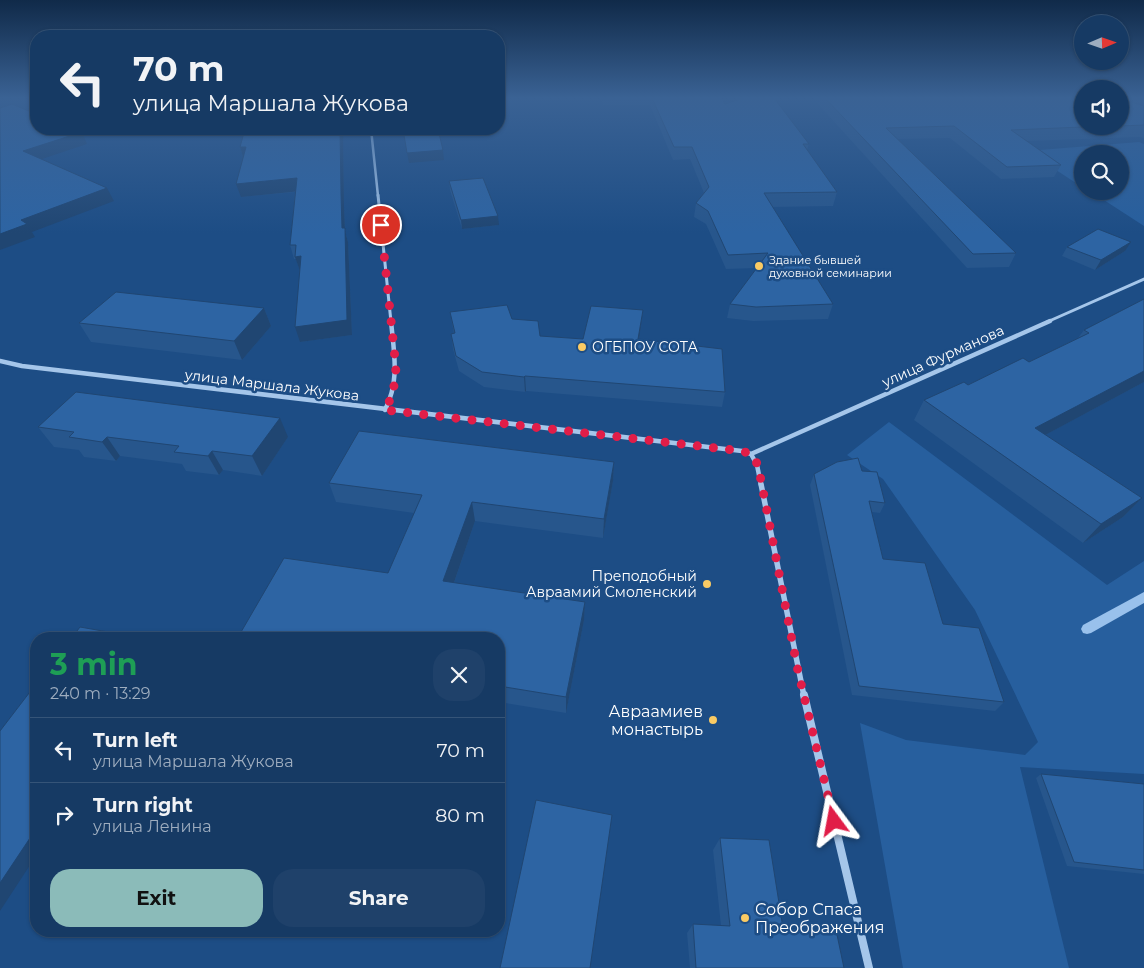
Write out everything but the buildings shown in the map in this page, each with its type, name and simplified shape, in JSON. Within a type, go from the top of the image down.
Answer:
[{"type":"street","points":[[372,143],[396,368],[393,394],[385,410]]},
{"type":"street","name":"улица Фурманова","points":[[751,454],[1144,279]]},
{"type":"street","name":"улица Маршала Жукова","points":[[0,361],[22,366],[742,451],[751,454]]},
{"type":"street","points":[[751,454],[758,465],[798,671],[869,968]]},
{"type":"shaded area","points":[[1144,144],[1144,226],[1104,200],[1129,200],[1129,145],[1102,145]]},
{"type":"shaded area","points":[[1074,147],[1074,182],[1027,151]]},
{"type":"shaded area","points":[[889,422],[1107,585],[1144,561],[1144,774],[1020,767],[1069,968],[903,968],[860,723],[906,740],[1025,755],[1038,742],[975,610],[883,479],[847,455]]},
{"type":"waterway","points":[[1087,629],[1144,597]]},
{"type":"place","name":"Здание бывшей духовной семинарии","points":[[759,266]]},
{"type":"place","name":"ОГБПОУ СОТА","points":[[582,347]]},
{"type":"place","name":"Преподобный Авраамий Смоленский","points":[[707,584]]},
{"type":"place","name":"Авраамиев монастырь","points":[[713,720]]},
{"type":"place","name":"Собор Спаса Преображения","points":[[745,918]]},
{"type":"route","points":[[381,225],[396,368],[393,394],[385,410],[742,451],[751,454],[758,465],[798,671],[834,821]]}]
